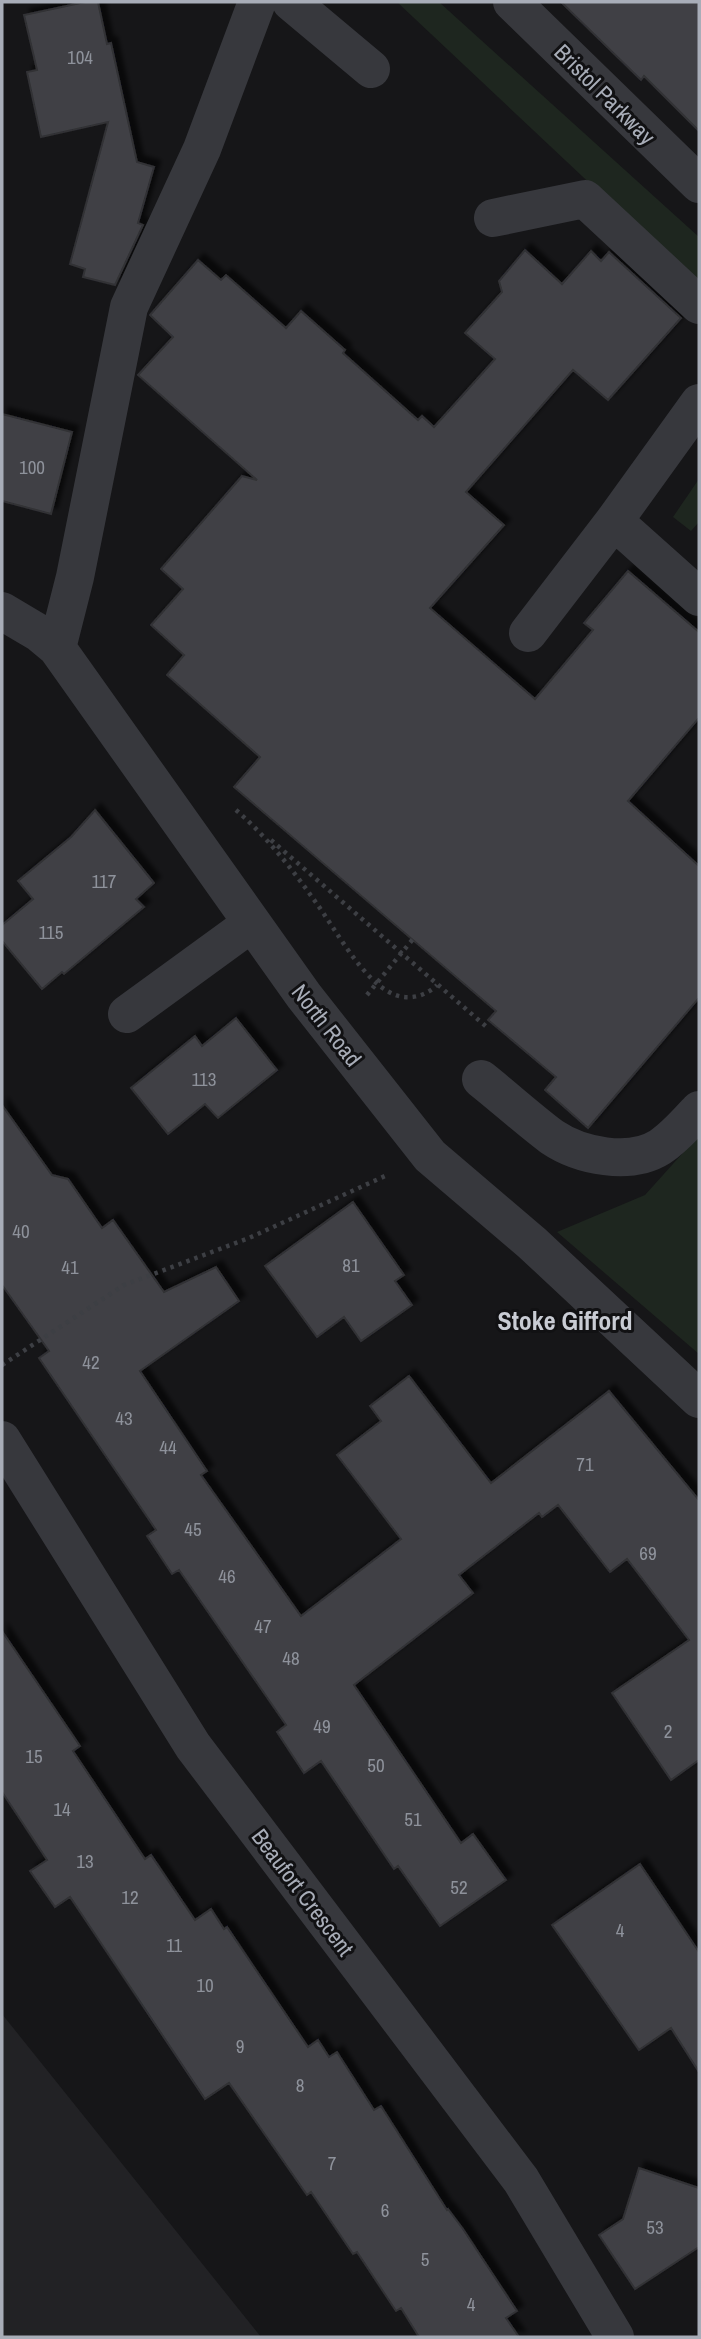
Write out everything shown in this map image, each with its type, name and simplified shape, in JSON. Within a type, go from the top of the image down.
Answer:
[{"type":"street","points":[[57,648],[75,577],[129,307],[201,149],[257,2]]},
{"type":"street","points":[[290,2],[371,69]]},
{"type":"street","name":"Bristol Parkway","points":[[512,2],[699,184]]},
{"type":"street","points":[[493,218],[585,199],[699,305]]},
{"type":"street","points":[[528,634],[614,521],[699,402]]},
{"type":"street","points":[[614,521],[699,597]]},
{"type":"street","name":"North Road","points":[[2,611],[39,633],[57,648],[304,996],[430,1156],[531,1243],[699,1399]]},
{"type":"street","points":[[127,1014],[252,923]]},
{"type":"street","points":[[481,1079],[554,1138],[618,1159],[636,1157],[660,1147],[697,1113]]},
{"type":"street","name":"Beaufort Crescent","points":[[2,1440],[193,1746],[521,2180],[615,2337]]},
{"type":"path","points":[[233,807],[495,1035]]},
{"type":"path","points":[[262,833],[316,902],[358,965],[377,982],[390,993],[406,999],[430,992],[437,985]]},
{"type":"path","points":[[365,998],[414,939]]},
{"type":"path","points":[[2,1365],[124,1285],[249,1238],[430,1156]]},
{"type":"shaded area","points":[[397,2],[439,2],[699,237],[699,286]]},
{"type":"shaded area","points":[[699,479],[699,522],[691,531],[673,517]]},
{"type":"shaded area","points":[[699,1135],[699,1354],[557,1232],[645,1195]]},
{"type":"shaded area","points":[[2,2014],[261,2337],[2,2337]]},
{"type":"building","points":[[85,2],[98,2],[107,44],[111,43],[137,162],[154,167],[138,223],[143,225],[115,285],[83,277],[85,269],[70,264],[108,122],[41,137],[27,72],[37,70],[24,15]]},
{"type":"building","points":[[561,2],[699,2],[699,131],[644,76],[641,80]]},
{"type":"building","points":[[525,250],[562,284],[591,251],[601,261],[609,252],[681,318],[608,400],[573,370],[466,492],[504,525],[430,608],[535,699],[593,630],[584,623],[628,571],[699,632],[699,718],[628,801],[699,866],[699,998],[588,1128],[545,1090],[556,1077],[488,1020],[496,1011],[234,787],[260,757],[167,675],[184,655],[151,625],[183,589],[161,569],[242,476],[257,480],[138,375],[173,337],[150,315],[198,260],[221,280],[226,275],[286,328],[301,311],[345,350],[343,353],[418,420],[422,416],[434,427],[495,359],[465,333],[502,292],[499,281]]},
{"type":"building","points":[[2,414],[72,432],[51,514],[2,501]]},
{"type":"building","points":[[95,810],[154,883],[136,899],[144,907],[42,989],[2,941],[2,925],[33,899],[18,881],[71,837]]},
{"type":"building","points":[[236,1018],[277,1070],[218,1118],[205,1104],[168,1134],[131,1088],[195,1036],[202,1046]]},
{"type":"building","points":[[2,1105],[52,1175],[68,1179],[102,1228],[113,1220],[164,1292],[216,1267],[239,1301],[140,1371],[207,1471],[201,1475],[301,1616],[401,1539],[337,1455],[381,1421],[370,1406],[409,1376],[491,1483],[609,1391],[699,1500],[699,1760],[671,1780],[612,1693],[689,1640],[627,1559],[610,1572],[558,1505],[542,1517],[539,1513],[459,1575],[473,1593],[354,1685],[461,1843],[473,1834],[506,1880],[440,1926],[398,1866],[394,1869],[321,1761],[304,1773],[277,1732],[286,1725],[179,1570],[172,1574],[147,1536],[156,1530],[39,1358],[49,1351],[2,1285]]},
{"type":"building","points":[[353,1202],[404,1275],[395,1281],[412,1305],[361,1341],[344,1317],[317,1337],[265,1266]]},
{"type":"building","points":[[2,1631],[80,1746],[73,1751],[145,1859],[151,1855],[195,1920],[211,1909],[224,1929],[227,1927],[308,2047],[318,2040],[329,2057],[337,2052],[374,2110],[381,2106],[447,2210],[463,2229],[517,2311],[506,2318],[519,2337],[419,2337],[401,2308],[396,2311],[357,2252],[353,2254],[311,2192],[307,2195],[229,2083],[205,2099],[70,1897],[55,1907],[30,1871],[47,1860],[2,1792]]},
{"type":"building","points":[[640,1864],[699,1952],[699,2072],[671,2028],[639,2050],[552,1925]]},
{"type":"building","points":[[639,2168],[699,2188],[699,2247],[635,2289],[599,2235],[623,2219]]},
{"type":"district","name":"Stoke Gifford","points":[[565,1320]]}]
